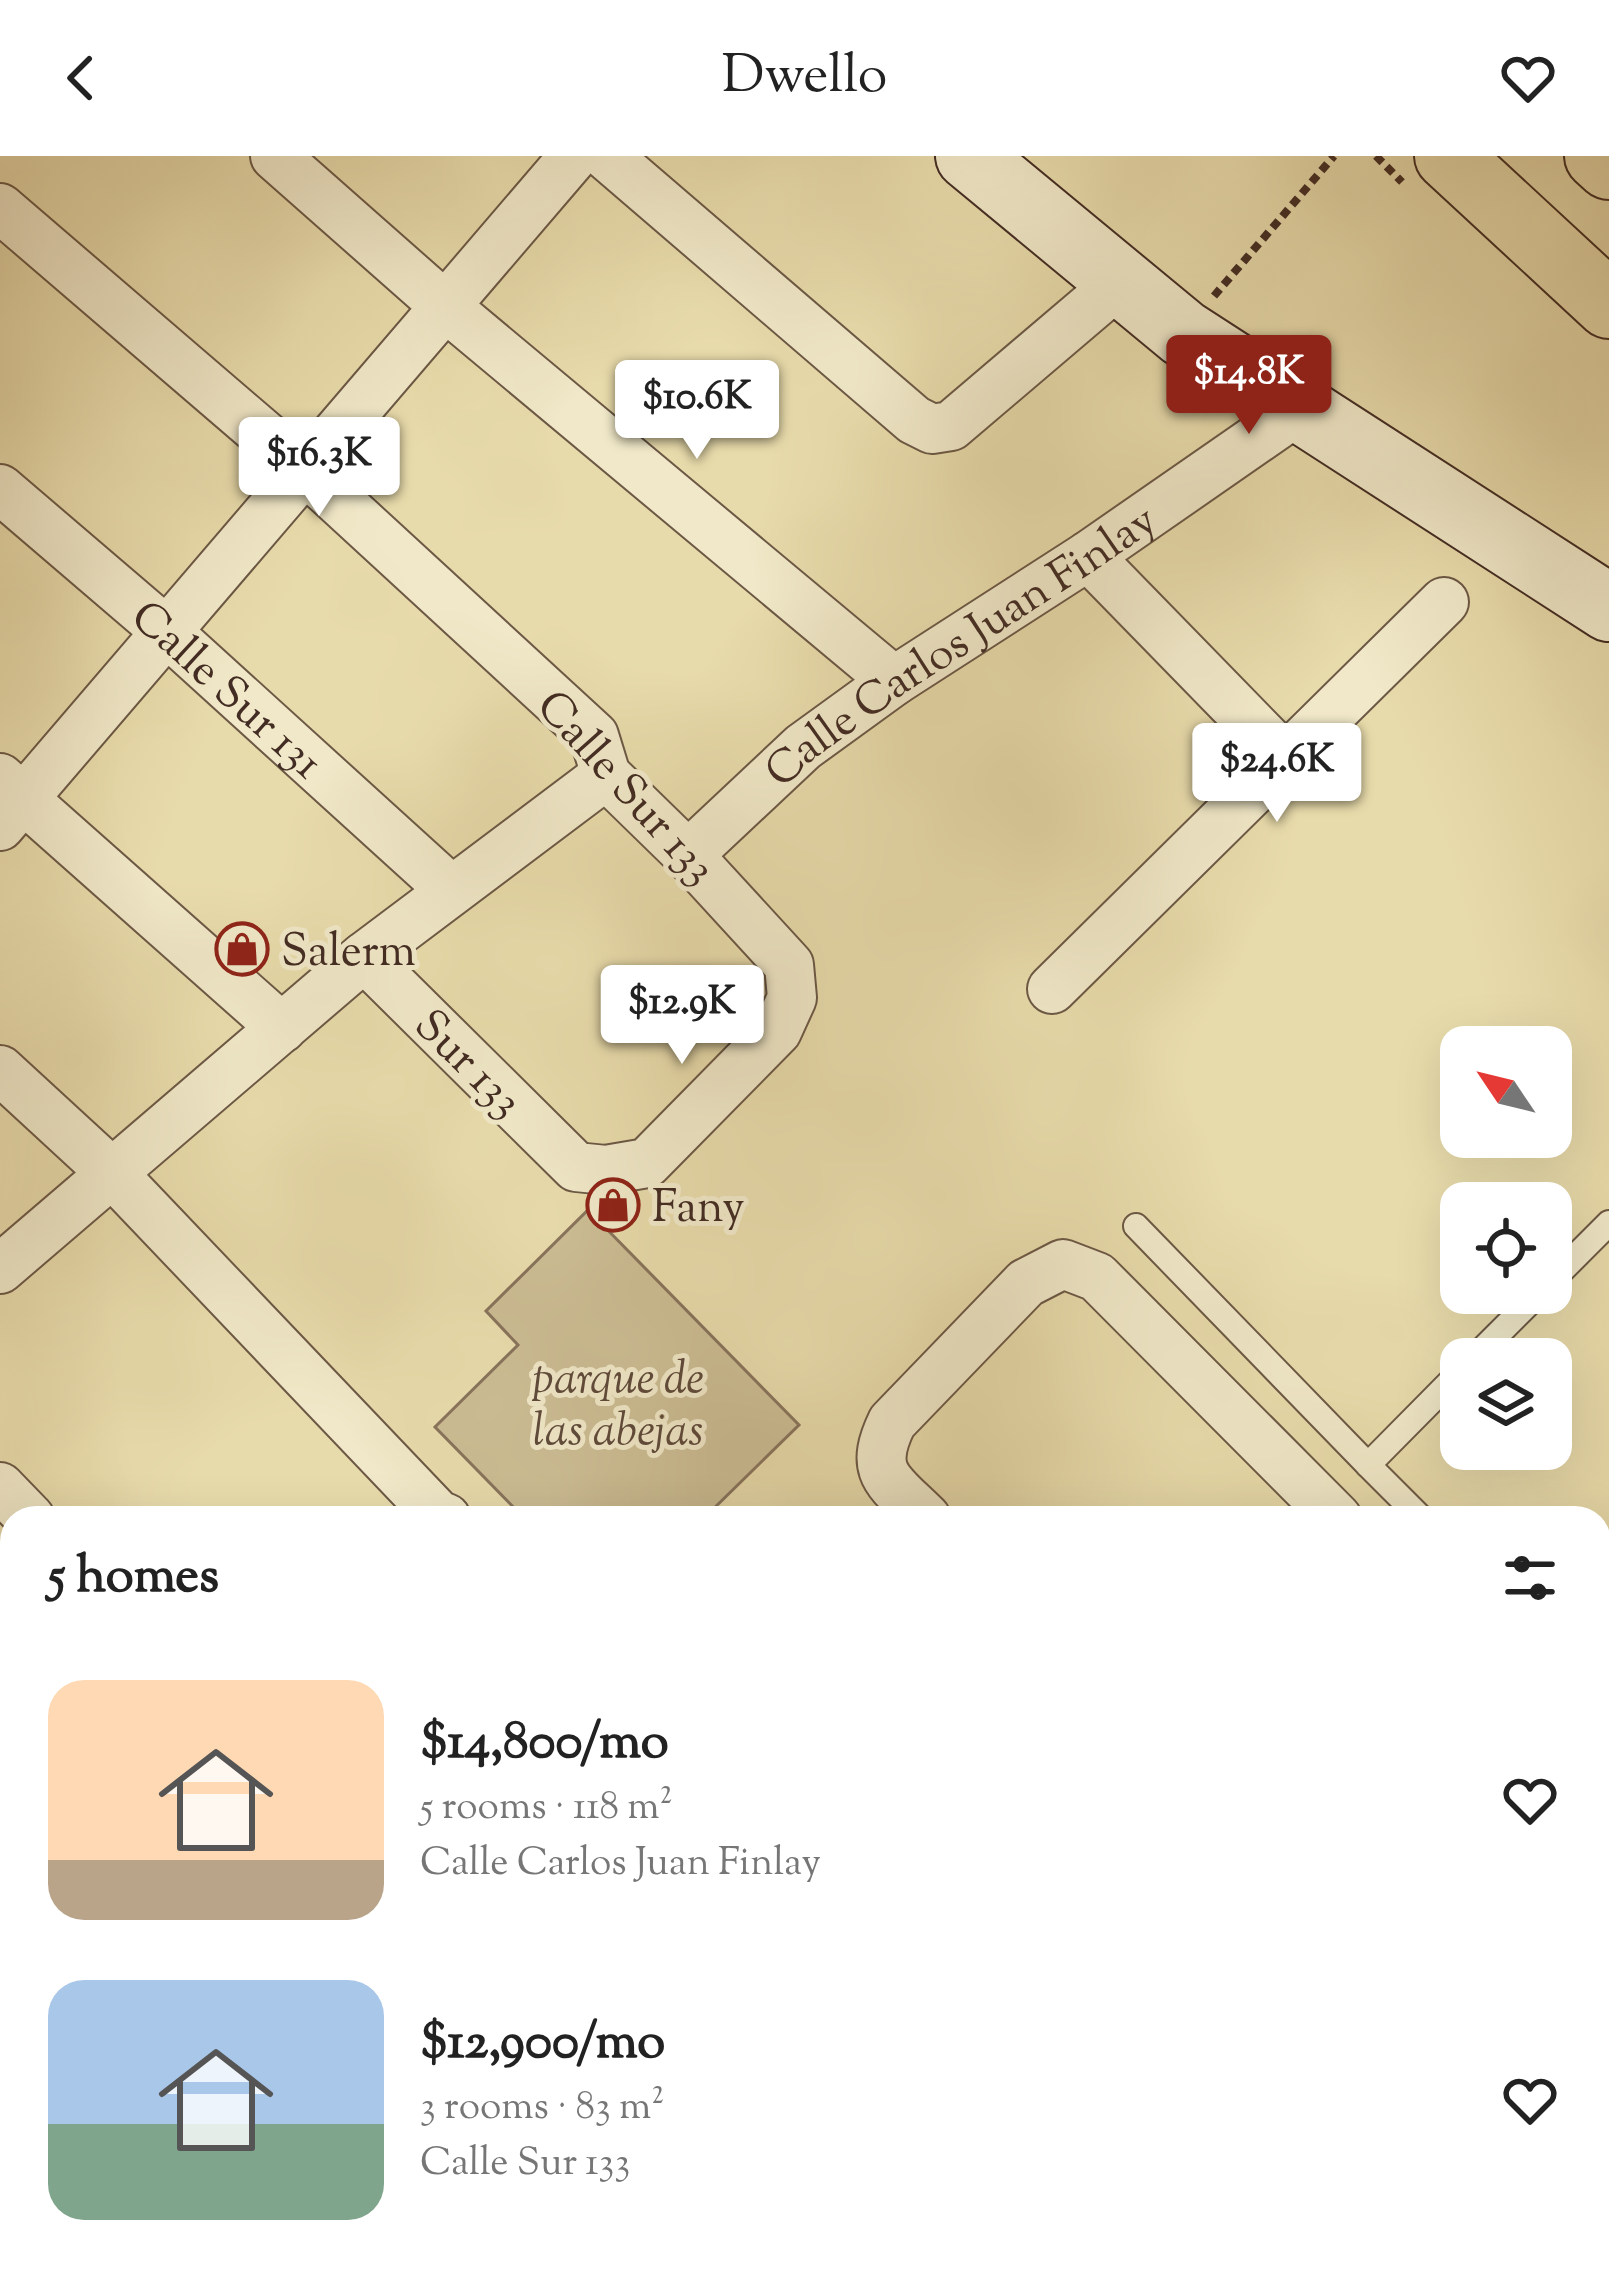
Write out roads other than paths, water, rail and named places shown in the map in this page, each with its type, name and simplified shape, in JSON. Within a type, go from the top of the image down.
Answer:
[{"type":"highway","points":[[1598,156],[1609,166]]},
{"type":"highway","points":[[1427,171],[1609,305]]},
{"type":"main road","points":[[969,156],[1183,333],[1609,608]]},
{"type":"street","points":[[275,156],[446,307],[894,681]]},
{"type":"street","points":[[282,1028],[8,801],[167,632],[574,156]]},
{"type":"street","points":[[608,156],[914,420],[932,429],[952,425],[1119,283]]},
{"type":"street","name":"Calle Sur 133","points":[[0,208],[305,470],[594,736],[606,775],[789,965],[792,998],[777,1031],[647,1162],[606,1170],[576,1167]]},
{"type":"street","name":"Calle Carlos Juan Finlay","points":[[688,855],[803,747],[1300,409]]},
{"type":"street","name":"Calle Sur 131","points":[[0,489],[167,632],[451,890]]},
{"type":"street","points":[[1088,556],[1285,758]]},
{"type":"street","points":[[1052,989],[1444,602]]},
{"type":"street","points":[[0,1270],[364,956],[606,775]]},
{"type":"street","name":"Sur 133","points":[[364,956],[576,1167]]},
{"type":"street","points":[[0,1070],[112,1174],[429,1506]]},
{"type":"street","points":[[914,1506],[886,1478],[879,1449],[892,1422],[1025,1283],[1064,1264],[1097,1277],[1324,1506]]},
{"type":"lane","points":[[1572,1260],[1609,1223]]},
{"type":"lane","points":[[1136,1226],[1409,1506]]},
{"type":"lane","points":[[1494,1338],[1518,1314]]},
{"type":"lane","points":[[1368,1465],[1440,1393]]},
{"type":"place","name":"Salerm","points":[[242,949]]},
{"type":"place","name":"Fany","points":[[613,1205]]},
{"type":"park label","name":"parque de las abejas","points":[[618,1402]]}]
